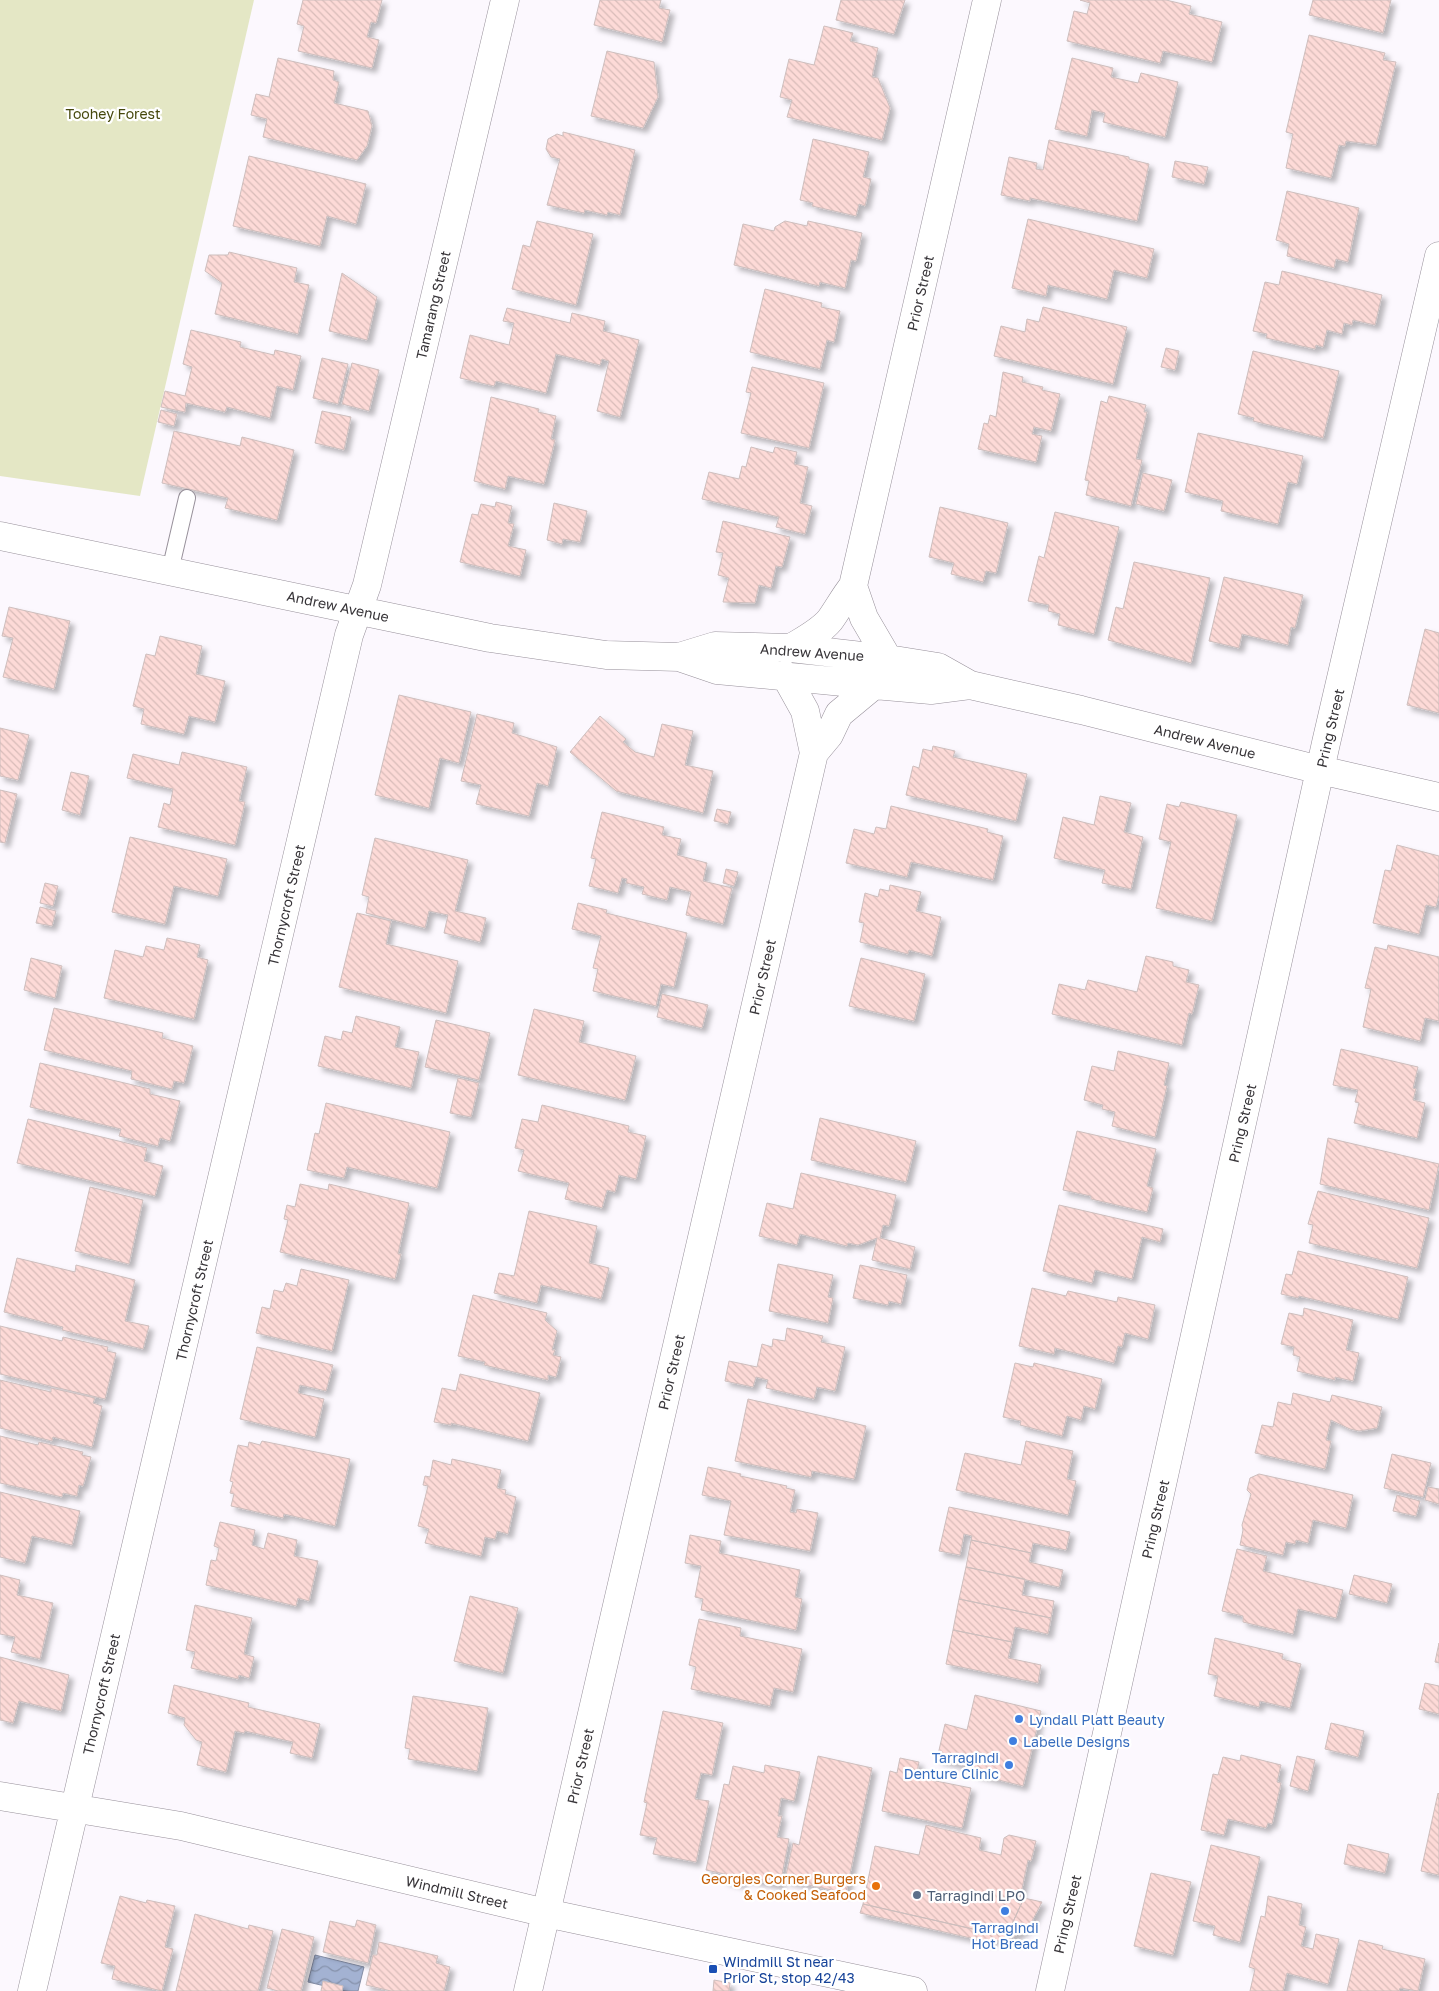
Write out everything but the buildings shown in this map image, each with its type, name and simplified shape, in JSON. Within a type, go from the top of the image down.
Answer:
[{"type":"street","name":"Tamarang Street","points":[[359,610],[505,0]]},
{"type":"street","name":"Prior Street","points":[[791,648],[817,632],[830,620],[842,599],[853,586],[987,0]]},
{"type":"street","name":"Pring Street","points":[[1050,1991],[1320,770],[1439,256]]},
{"type":"street","name":"Andrew Avenue","points":[[0,536],[545,648],[606,655],[679,657],[717,670],[874,685],[931,690],[970,686],[1081,710],[1320,770],[1439,797]]},
{"type":"street","points":[[853,586],[864,618],[888,658]]},
{"type":"street","name":"Thornycroft Street","points":[[32,1991],[349,635],[359,610]]},
{"type":"street","name":"Andrew Avenue","points":[[679,657],[715,646],[791,648],[888,658],[938,667],[970,686]]},
{"type":"street","name":"Prior Street","points":[[528,1991],[814,753],[805,711],[785,675]]},
{"type":"street","name":"Prior Street","points":[[814,753],[829,735],[839,714],[874,685]]},
{"type":"street","name":"Windmill Street","points":[[0,1796],[181,1826],[546,1913],[913,1991]]},
{"type":"lane","points":[[170,571],[187,498]]},
{"type":"green space","name":"Toohey Forest","points":[[0,0],[254,0],[140,496],[0,476]]},
{"type":"water","points":[[315,1955],[364,1967],[358,1991],[346,1991],[308,1982]]},
{"type":"place","name":"Lyndall Platt Beauty","points":[[1019,1719]]},
{"type":"place","name":"Labelle Designs","points":[[1013,1741]]},
{"type":"place","name":"Tarragindi Denture Clinic","points":[[1009,1765]]},
{"type":"place","name":"Georgies Corner Burgers & Cooked Seafood","points":[[876,1886]]},
{"type":"place","name":"Tarragindi LPO","points":[[917,1895]]},
{"type":"place","name":"Tarragindi Hot Bread","points":[[1005,1911]]},
{"type":"place","name":"Windmill St near Prior St, stop 42/43","points":[[713,1969]]}]
